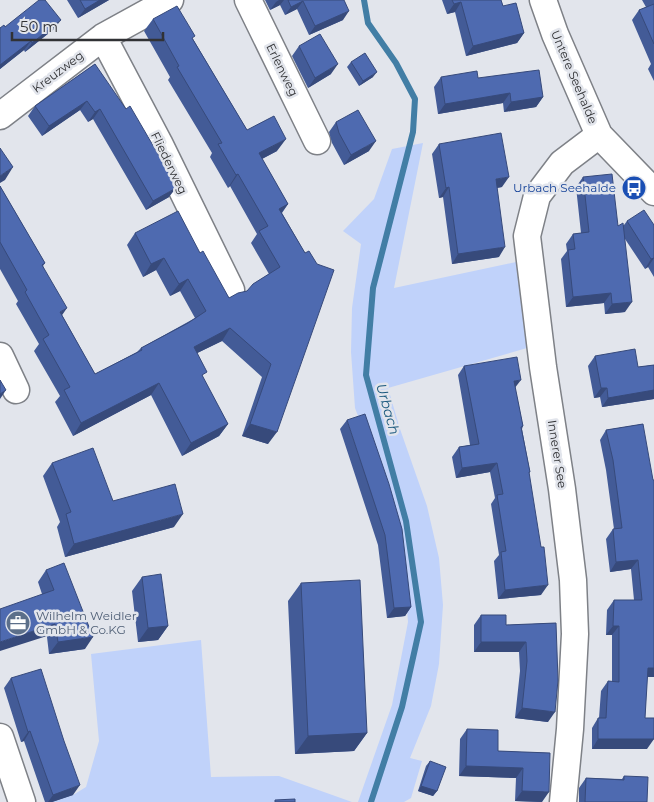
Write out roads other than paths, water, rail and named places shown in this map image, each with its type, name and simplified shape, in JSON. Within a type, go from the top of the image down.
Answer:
[{"type":"street","name":"Kreuzweg","points":[[0,116],[103,37],[170,0]]},
{"type":"street","name":"Erlenweg","points":[[248,0],[317,141]]},
{"type":"street","name":"Untere Seehalde","points":[[543,0],[555,34],[598,135],[654,192]]},
{"type":"street","name":"Fliederweg","points":[[103,37],[159,143],[231,290]]},
{"type":"street","name":"Innerer See","points":[[563,802],[570,729],[574,643],[573,580],[526,236],[537,196],[562,164],[598,135]]},
{"type":"street","points":[[0,356],[16,390]]},
{"type":"street","points":[[0,737],[22,802]]},
{"type":"waterway","name":"Urbach","points":[[364,0],[368,23],[396,63],[415,99],[413,132],[373,288],[366,375],[406,521],[421,622],[402,707],[371,802]]},
{"type":"place","name":"Urbach Seehalde","points":[[634,188]]},
{"type":"place","name":"Wilhelm Weidler GmbH & Co.KG","points":[[18,623]]}]
